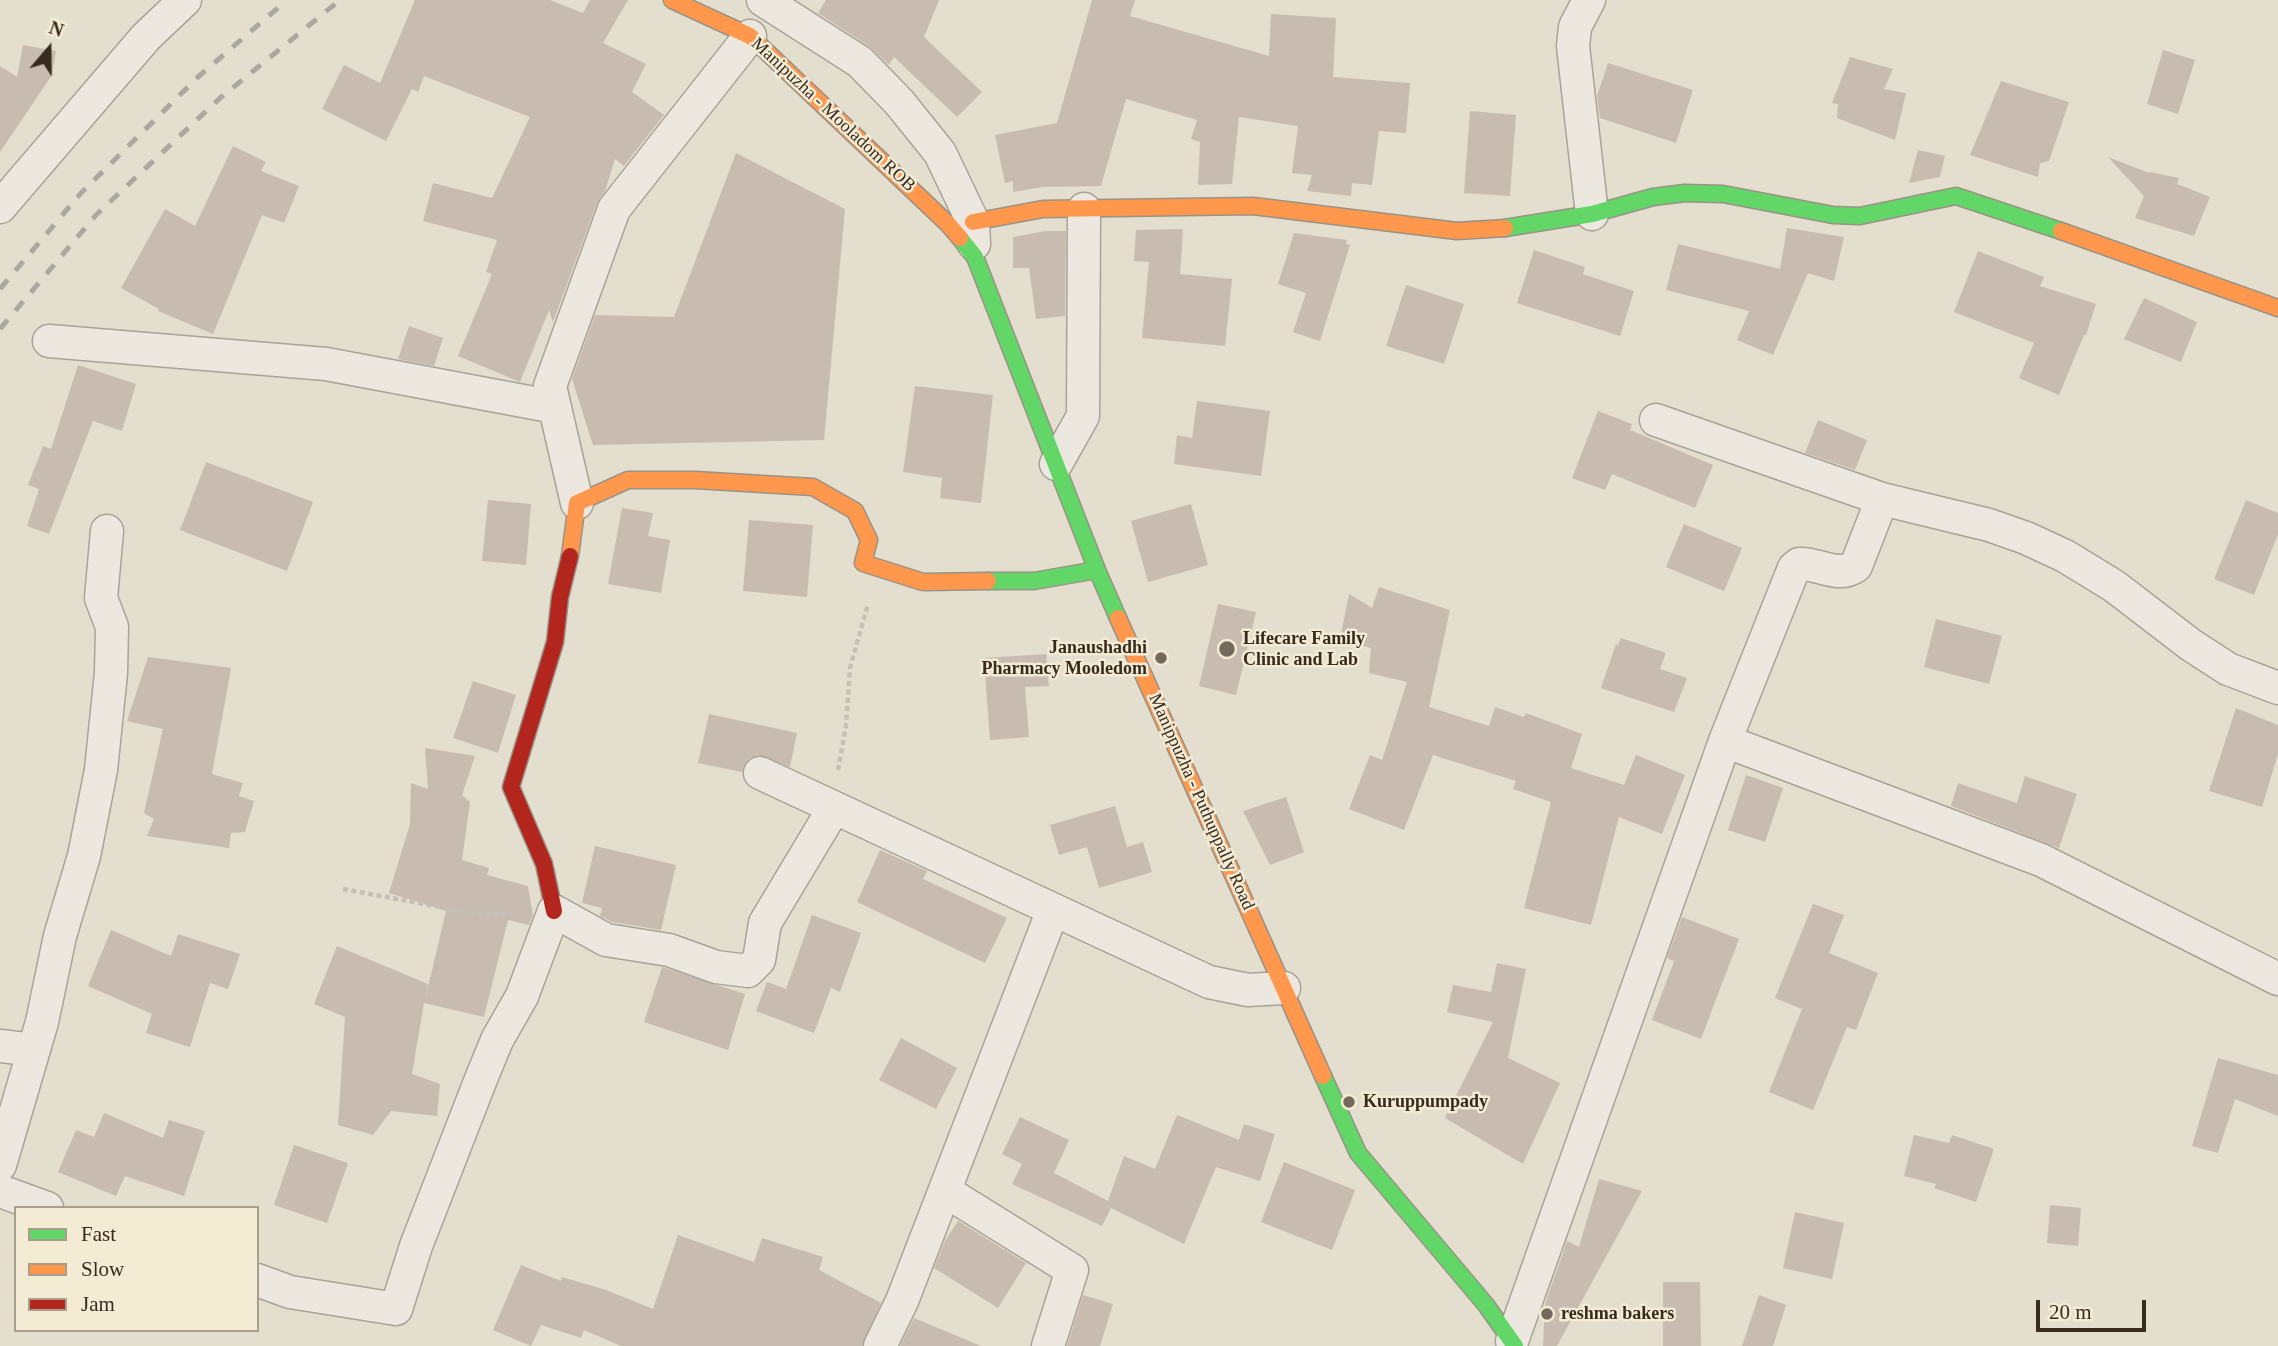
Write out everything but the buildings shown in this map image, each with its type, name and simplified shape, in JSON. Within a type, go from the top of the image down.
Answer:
[{"type":"street","points":[[0,207],[146,37],[185,0]]},
{"type":"street","name":"Manipuzha - Mooladom ROB","points":[[672,0],[750,36],[960,223]]},
{"type":"street","points":[[763,0],[860,62],[899,102],[940,153],[960,223],[975,257]]},
{"type":"street","points":[[1589,0],[1575,27],[1573,46],[1592,214]]},
{"type":"street","points":[[259,1281],[290,1292],[396,1310],[416,1246],[481,1079],[497,1040],[522,996],[554,911],[554,893],[530,827],[511,787],[555,642],[560,597],[571,554],[578,503],[550,386],[614,209],[750,36]]},
{"type":"street","points":[[960,223],[1043,209],[1253,206],[1457,230],[1494,230],[1592,214],[1653,197],[1694,192],[1723,194],[1833,215],[1860,216],[1956,197],[2103,245],[2278,308]]},
{"type":"street","points":[[1056,464],[1083,416],[1084,209]]},
{"type":"street","name":"Manippuzha - Puthuppally Road","points":[[975,257],[1097,570],[1358,1153],[1486,1304],[1513,1344]]},
{"type":"street","points":[[49,341],[326,364],[555,407]]},
{"type":"street","points":[[1656,420],[1882,499],[1989,525],[2065,556],[2114,586],[2228,670],[2278,688]]},
{"type":"street","points":[[578,503],[628,480],[695,480],[813,486],[855,511],[869,540],[863,563],[923,582],[1034,581],[1097,570]]},
{"type":"street","points":[[1513,1344],[1725,741],[1794,568],[1807,563],[1840,573],[1856,566],[1882,499]]},
{"type":"street","points":[[0,1165],[42,1022],[60,936],[84,856],[101,770],[111,673],[112,627],[102,598],[107,531]]},
{"type":"street","points":[[1725,741],[2041,860],[2278,979]]},
{"type":"street","points":[[760,774],[1209,982],[1248,990],[1284,988]]},
{"type":"street","points":[[554,911],[606,940],[669,950],[716,967],[748,971],[759,960],[765,923],[829,806]]},
{"type":"street","points":[[880,1346],[902,1301],[1053,910]]},
{"type":"street","points":[[0,1046],[34,1050]]},
{"type":"street","points":[[0,1191],[41,1206]]},
{"type":"street","points":[[945,1191],[1072,1270],[1048,1346]]},
{"type":"path","points":[[829,806],[846,726],[850,668],[876,567]]},
{"type":"path","points":[[343,889],[483,915],[554,911]]},
{"type":"railway","points":[[0,289],[81,193],[198,77],[287,0]]},
{"type":"railway","points":[[0,329],[96,215],[219,99],[340,0]]},
{"type":"traffic: fast","points":[[1505,228],[1592,214],[1653,197],[1685,193],[1723,194],[1833,215],[1860,216],[1956,196],[2061,231]]},
{"type":"traffic: fast","points":[[960,238],[975,257],[1118,618]]},
{"type":"traffic: fast","points":[[988,581],[1034,581],[1097,570]]},
{"type":"traffic: fast","points":[[1323,1076],[1358,1153],[1486,1305],[1515,1346]]},
{"type":"traffic: slow","points":[[672,0],[750,36],[960,238]]},
{"type":"traffic: slow","points":[[973,222],[1043,209],[1253,206],[1457,231],[1505,228]]},
{"type":"traffic: slow","points":[[2061,231],[2278,308]]},
{"type":"traffic: slow","points":[[570,556],[577,503],[628,480],[695,480],[813,487],[855,511],[869,540],[863,563],[923,582],[988,581]]},
{"type":"traffic: slow","points":[[1118,618],[1323,1076]]},
{"type":"traffic: jam","points":[[554,911],[544,864],[511,787],[555,642],[560,597],[570,556]]},
{"type":"place","name":"Lifecare Family Clinic and Lab","points":[[1227,649]]},
{"type":"place","name":"Janaushadhi Pharmacy Mooledom","points":[[1161,658]]},
{"type":"place","name":"Kuruppumpady","points":[[1349,1102]]},
{"type":"place","name":"reshma bakers","points":[[1547,1314]]}]
